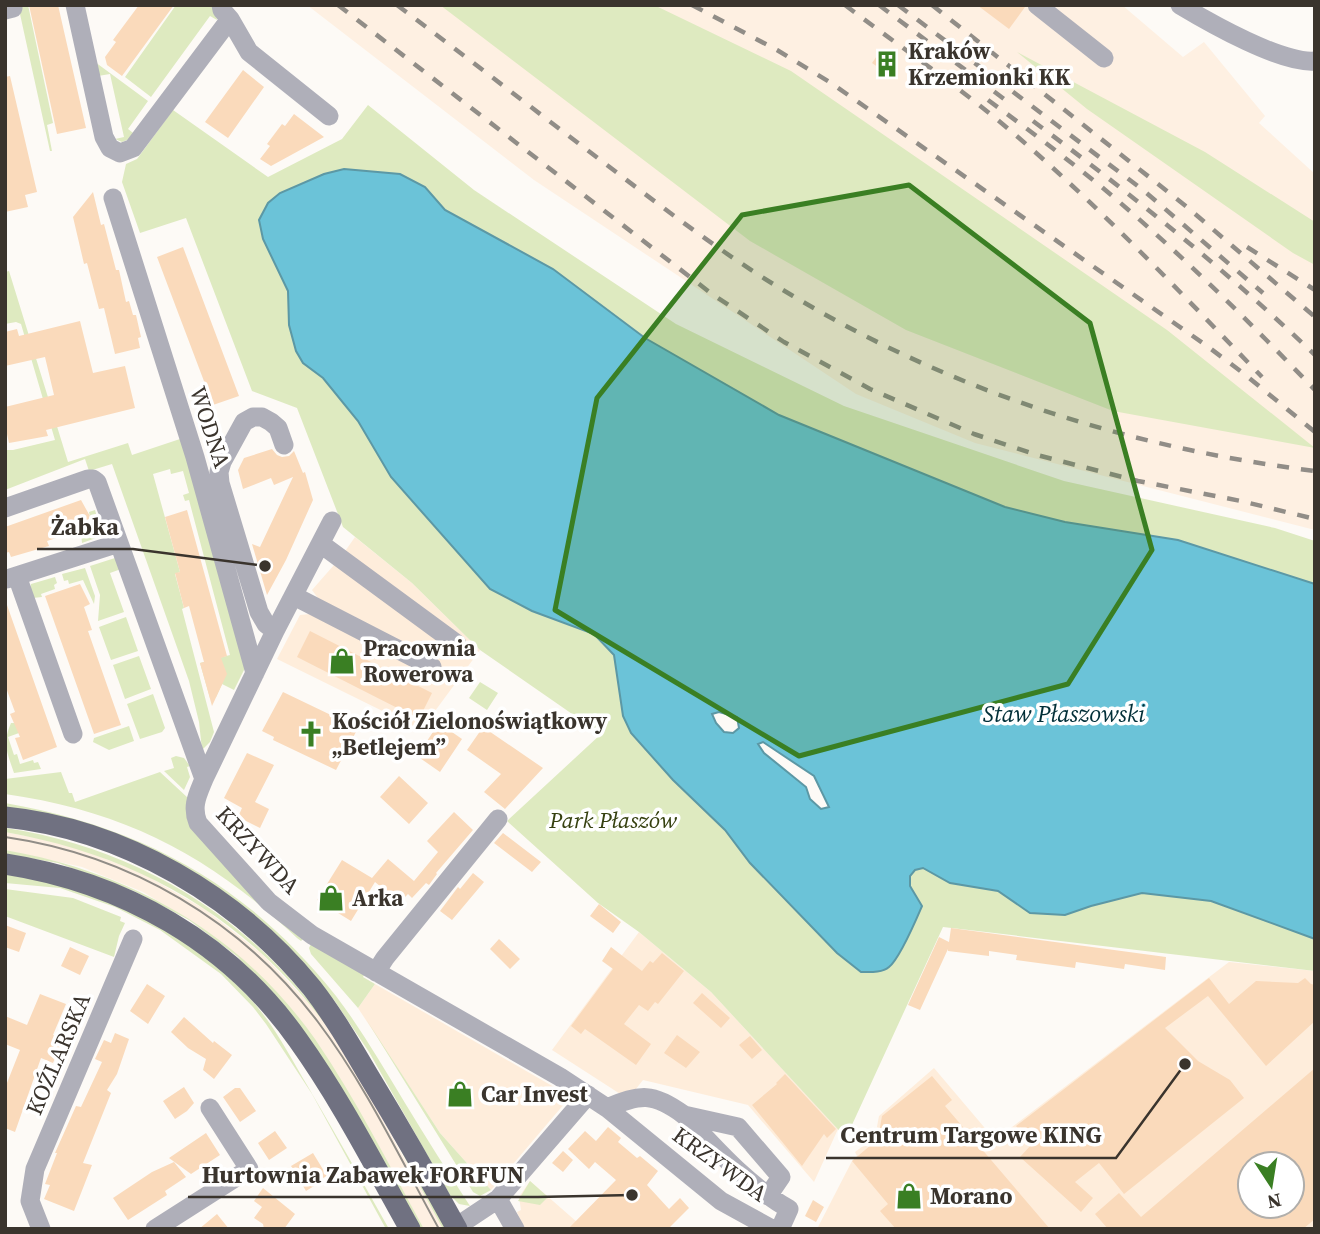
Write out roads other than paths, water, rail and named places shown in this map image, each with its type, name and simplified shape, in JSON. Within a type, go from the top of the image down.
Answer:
[{"type":"main road","points":[[5,817],[62,828],[107,841],[162,866],[216,898],[265,937],[332,1015],[416,1153],[457,1228]]},
{"type":"main road","points":[[5,864],[65,876],[136,902],[185,930],[233,968],[281,1017],[319,1070],[409,1228]]},
{"type":"street","points":[[75,5],[104,137],[110,148],[120,153],[133,148],[226,12],[249,52],[329,116]]},
{"type":"street","points":[[1037,5],[1104,58]]},
{"type":"street","points":[[1180,5],[1219,28],[1299,62],[1314,62]]},
{"type":"street","name":"WODNA","points":[[113,198],[195,457],[255,673]]},
{"type":"street","points":[[275,631],[266,624],[259,612],[219,472],[244,422],[253,417],[262,417],[278,428],[284,446]]},
{"type":"street","name":"KRZYWDA","points":[[5,508],[88,479],[93,479],[100,487],[204,779],[195,802],[195,816],[202,830],[277,908],[312,935],[560,1077],[607,1108],[721,1200],[772,1229]]},
{"type":"street","points":[[204,779],[275,631],[332,521]]},
{"type":"street","points":[[73,734],[11,578],[120,543]]},
{"type":"street","points":[[321,544],[457,644]]},
{"type":"street","points":[[294,596],[432,667]]},
{"type":"street","points":[[376,972],[498,819]]},
{"type":"street","name":"KOŹLARSKA","points":[[41,1229],[30,1201],[35,1169],[133,939]]},
{"type":"street","points":[[457,1228],[498,1199],[587,1095]]},
{"type":"street","points":[[607,1108],[645,1096],[662,1101],[684,1115],[739,1174],[789,1209],[780,1229]]},
{"type":"street","points":[[155,1229],[249,1169],[210,1108]]},
{"type":"street","points":[[684,1115],[738,1127],[781,1177],[768,1196]]},
{"type":"street","points":[[498,1199],[515,1229]]},
{"type":"water","name":"Staw Płaszowski","points":[[344,169],[400,174],[425,187],[445,210],[553,269],[645,338],[779,415],[1005,507],[1065,522],[1178,540],[1315,584],[1315,939],[1211,901],[1142,893],[1065,915],[1030,913],[998,891],[950,883],[923,868],[915,870],[910,876],[910,886],[922,906],[898,956],[886,969],[861,972],[837,953],[750,863],[725,830],[673,780],[631,733],[623,716],[614,655],[594,634],[532,611],[490,589],[391,477],[358,421],[323,378],[303,363],[296,351],[289,325],[288,291],[263,239],[259,220],[268,203],[280,193],[324,174]],"holes":[[[719,712],[737,717],[739,728],[733,733],[724,732],[712,714]],[[763,742],[814,776],[829,807],[821,809],[810,799],[806,787],[764,753],[758,744]]]},
{"type":"tram line","points":[[5,837],[96,859],[139,877],[180,898],[255,953],[288,986],[335,1046],[382,1123],[439,1229]]},
{"type":"railway","points":[[338,5],[712,294],[784,342],[870,389],[974,434],[1037,455],[1138,481],[1315,519]]},
{"type":"railway","points":[[397,5],[718,248],[768,281],[854,330],[916,361],[1045,411],[1178,447],[1315,471]]},
{"type":"railway","points":[[692,5],[777,50],[831,83],[1207,346],[1315,432]]},
{"type":"railway","points":[[845,5],[977,103],[1051,166],[1143,255],[1262,377]]},
{"type":"railway","points":[[879,5],[1008,102]]},
{"type":"railway","points":[[898,5],[1143,190],[1263,293]]},
{"type":"railway","points":[[932,5],[1187,207],[1315,317]]},
{"type":"railway","points":[[988,100],[1127,208],[1236,310],[1315,390]]},
{"type":"railway","points":[[1033,121],[1177,233],[1315,355]]},
{"type":"railway","points":[[1247,247],[1315,290]]},
{"type":"place","name":"Kraków Krzemionki KK","points":[[887,64]]},
{"type":"place","name":"Żabka","points":[[265,566]]},
{"type":"place","name":"Pracownia Rowerowa","points":[[342,661]]},
{"type":"place","name":"Kościół Zielonoświątkowy „Betlejem”","points":[[311,734]]},
{"type":"place","name":"Arka","points":[[331,898]]},
{"type":"place","name":"Centrum Targowe KING","points":[[1185,1064]]},
{"type":"place","name":"Car Invest","points":[[460,1094]]},
{"type":"place","name":"Hurtownia Zabawek FORFUN","points":[[632,1195]]},
{"type":"place","name":"Morano","points":[[909,1196]]},
{"type":"park label","name":"Park Płaszów","points":[[613,820]]}]
